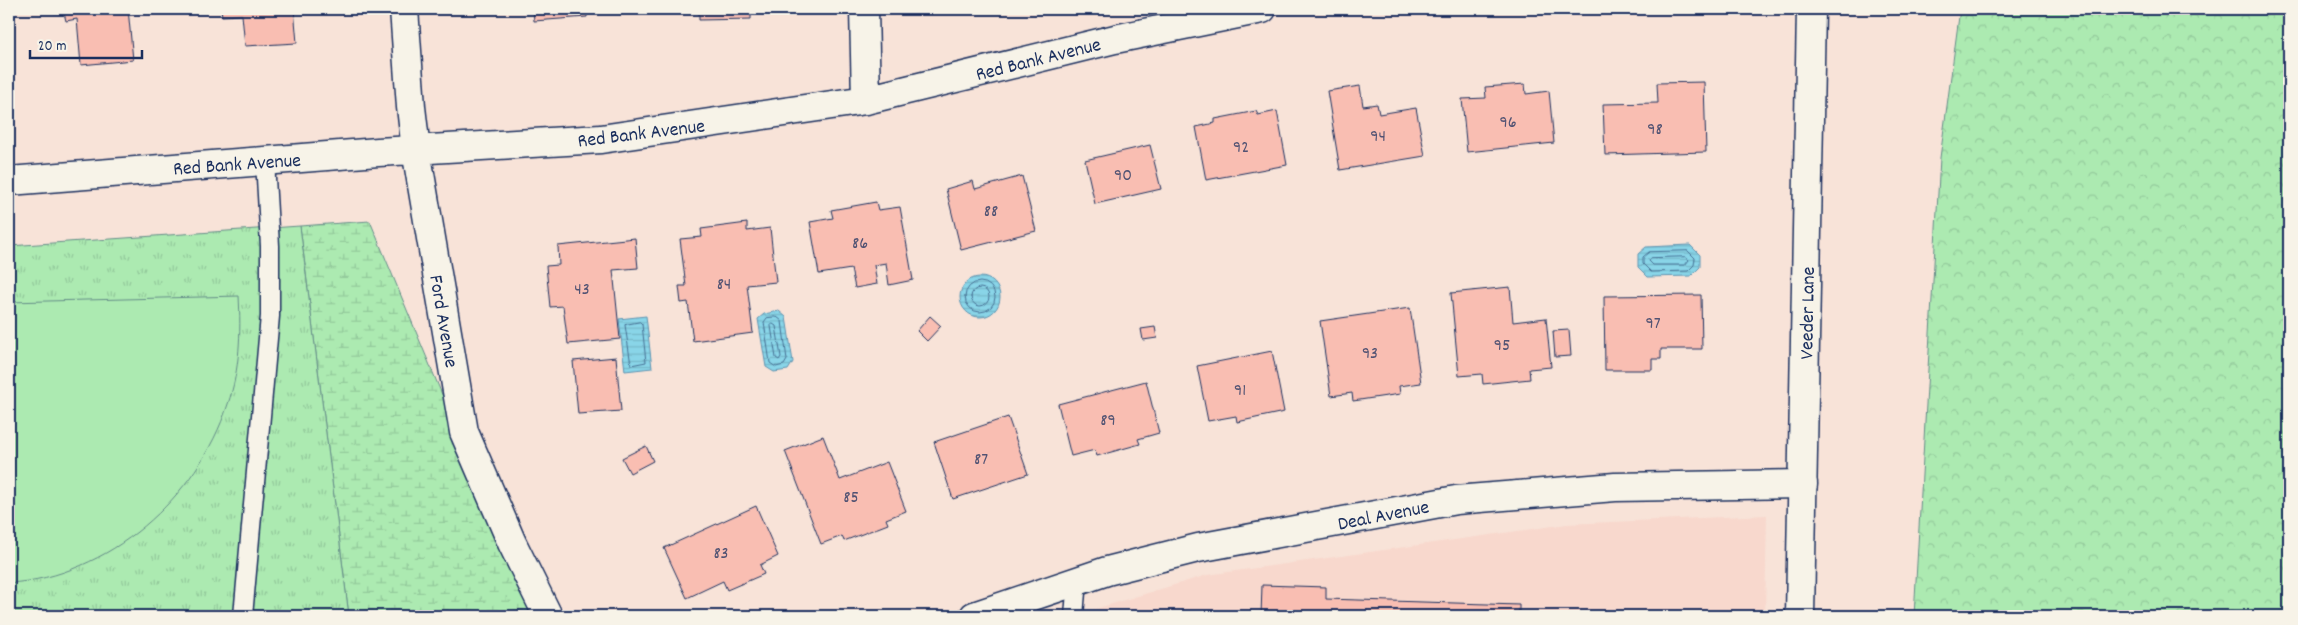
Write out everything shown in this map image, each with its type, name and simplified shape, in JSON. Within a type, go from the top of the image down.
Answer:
[{"type":"street","name":"Ford Avenue","points":[[404,9],[410,107],[416,150],[464,432],[512,544],[548,616]]},
{"type":"street","points":[[864,9],[866,100]]},
{"type":"street","name":"Red Bank Avenue","points":[[9,181],[416,150],[602,139],[866,100],[1115,39],[1262,9]]},
{"type":"street","name":"Veeder Lane","points":[[1800,616],[1804,484],[1811,9]]},
{"type":"street","name":"Deal Avenue","points":[[974,616],[1077,580],[1198,548],[1456,500],[1616,487],[1804,484]]},
{"type":"lane","points":[[243,616],[270,316],[270,246],[265,161]]},
{"type":"lane","points":[[1074,616],[1077,580]]},
{"type":"shaded area","points":[[1767,515],[1765,616],[1072,616],[1207,575],[1567,524]]},
{"type":"green space","points":[[1960,9],[2289,9],[2289,616],[1914,616],[1940,158]]},
{"type":"green space","points":[[370,221],[534,616],[349,616],[300,226]]},
{"type":"green space","points":[[300,226],[349,616],[9,616],[9,246]]},
{"type":"green space","points":[[239,296],[239,351],[235,378],[228,404],[214,438],[195,470],[172,500],[144,526],[114,548],[81,566],[46,577],[9,583],[9,302]]},
{"type":"water","points":[[1690,245],[1700,255],[1700,267],[1691,276],[1648,277],[1638,267],[1638,254],[1646,247]]},
{"type":"water","points":[[984,277],[991,280],[997,286],[1000,297],[999,305],[991,314],[984,317],[976,317],[969,314],[961,305],[960,293],[963,286],[972,278]]},
{"type":"water","points":[[779,311],[786,317],[793,362],[788,370],[774,372],[766,367],[758,319],[764,314]]},
{"type":"water","points":[[646,316],[652,368],[625,371],[619,319]]},
{"type":"building","points":[[54,9],[128,9],[133,60],[81,65],[77,19],[66,21],[64,13],[54,13]]},
{"type":"building","points":[[221,9],[294,9],[297,43],[245,46],[242,15],[222,16]]},
{"type":"building","points":[[533,9],[587,9],[587,17],[534,21]]},
{"type":"building","points":[[699,9],[751,9],[751,19],[699,20]]},
{"type":"building","points":[[1704,82],[1706,152],[1605,155],[1603,104],[1658,103],[1657,83]]},
{"type":"building","points":[[1525,84],[1526,94],[1549,91],[1554,143],[1467,152],[1462,99],[1486,98],[1485,87]]},
{"type":"building","points":[[1360,86],[1363,106],[1377,104],[1379,114],[1416,108],[1425,156],[1340,170],[1327,91]]},
{"type":"building","points":[[1256,111],[1258,115],[1277,111],[1287,165],[1206,180],[1196,127],[1215,123],[1215,119]]},
{"type":"building","points":[[1150,145],[1161,189],[1095,204],[1085,160]]},
{"type":"building","points":[[1022,176],[1036,231],[961,250],[946,189],[973,181],[975,189]]},
{"type":"building","points":[[876,202],[878,210],[900,207],[913,280],[889,285],[886,263],[874,265],[877,284],[855,288],[851,269],[819,274],[810,222],[833,218],[831,210]]},
{"type":"building","points":[[747,223],[747,231],[770,228],[776,282],[747,285],[753,333],[693,341],[688,302],[681,303],[679,286],[686,286],[680,239],[702,237],[701,229]]},
{"type":"building","points":[[635,238],[638,268],[613,270],[620,339],[568,344],[563,306],[550,307],[546,266],[559,265],[558,246]]},
{"type":"building","points":[[1510,287],[1513,322],[1546,318],[1551,367],[1529,369],[1530,379],[1483,384],[1482,374],[1459,376],[1451,293]]},
{"type":"building","points":[[1701,295],[1702,349],[1661,349],[1661,359],[1652,359],[1652,370],[1605,370],[1604,296]]},
{"type":"building","points":[[1410,308],[1421,383],[1399,386],[1400,394],[1353,401],[1352,393],[1331,396],[1320,321]]},
{"type":"building","points":[[930,316],[941,326],[927,341],[917,331]]},
{"type":"building","points":[[1155,327],[1157,338],[1143,340],[1141,329]]},
{"type":"building","points":[[1569,330],[1571,356],[1555,357],[1553,331]]},
{"type":"building","points":[[1272,351],[1284,412],[1237,422],[1236,416],[1208,421],[1197,366]]},
{"type":"building","points":[[616,357],[621,411],[578,414],[573,361]]},
{"type":"building","points":[[1146,381],[1159,433],[1138,439],[1140,444],[1097,456],[1095,450],[1071,456],[1058,404]]},
{"type":"building","points":[[1008,417],[1028,474],[953,499],[934,442]]},
{"type":"building","points":[[823,436],[840,480],[887,462],[906,511],[886,519],[888,524],[844,541],[842,536],[821,544],[785,451]]},
{"type":"building","points":[[646,446],[653,461],[630,473],[622,458]]},
{"type":"building","points":[[756,506],[778,556],[760,565],[764,574],[727,590],[723,581],[687,598],[664,548]]},
{"type":"building","points":[[1262,585],[1326,587],[1326,599],[1519,605],[1519,616],[1261,616]]}]
